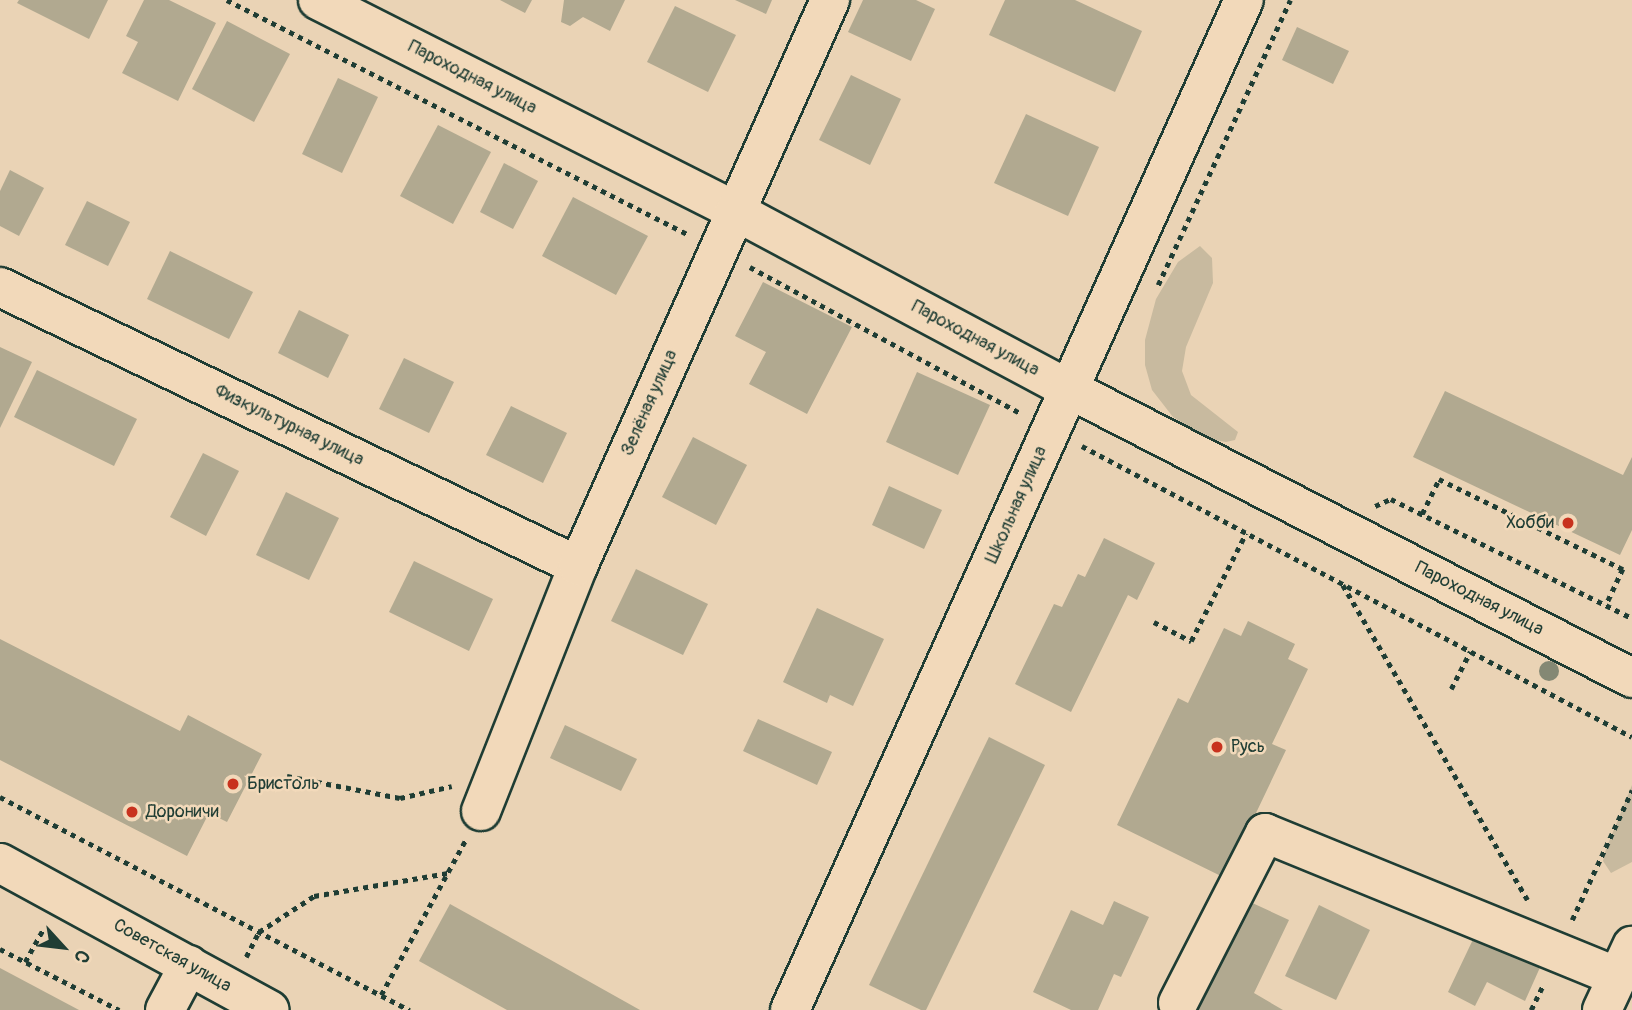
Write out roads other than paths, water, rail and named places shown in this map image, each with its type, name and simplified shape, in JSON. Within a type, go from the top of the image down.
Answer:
[{"type":"street","name":"Пароходная улица","points":[[318,0],[735,211],[1069,389],[1632,678]]},
{"type":"street","name":"Зелёная улица","points":[[474,825],[578,566],[830,0]]},
{"type":"street","name":"Школьная улица","points":[[790,1010],[1244,0]]},
{"type":"street","name":"Физкультурная улица","points":[[0,287],[578,566]]},
{"type":"street","points":[[1178,1003],[1265,833],[1617,978]]},
{"type":"street","name":"Советская улица","points":[[0,863],[270,1010]]},
{"type":"street","points":[[165,1010],[189,965]]},
{"type":"place","name":"Хобби","points":[[1568,523]]},
{"type":"place","name":"Русь","points":[[1217,747]]},
{"type":"place","name":"Бристоль","points":[[233,784]]},
{"type":"place","name":"Дороничи","points":[[132,812]]}]
